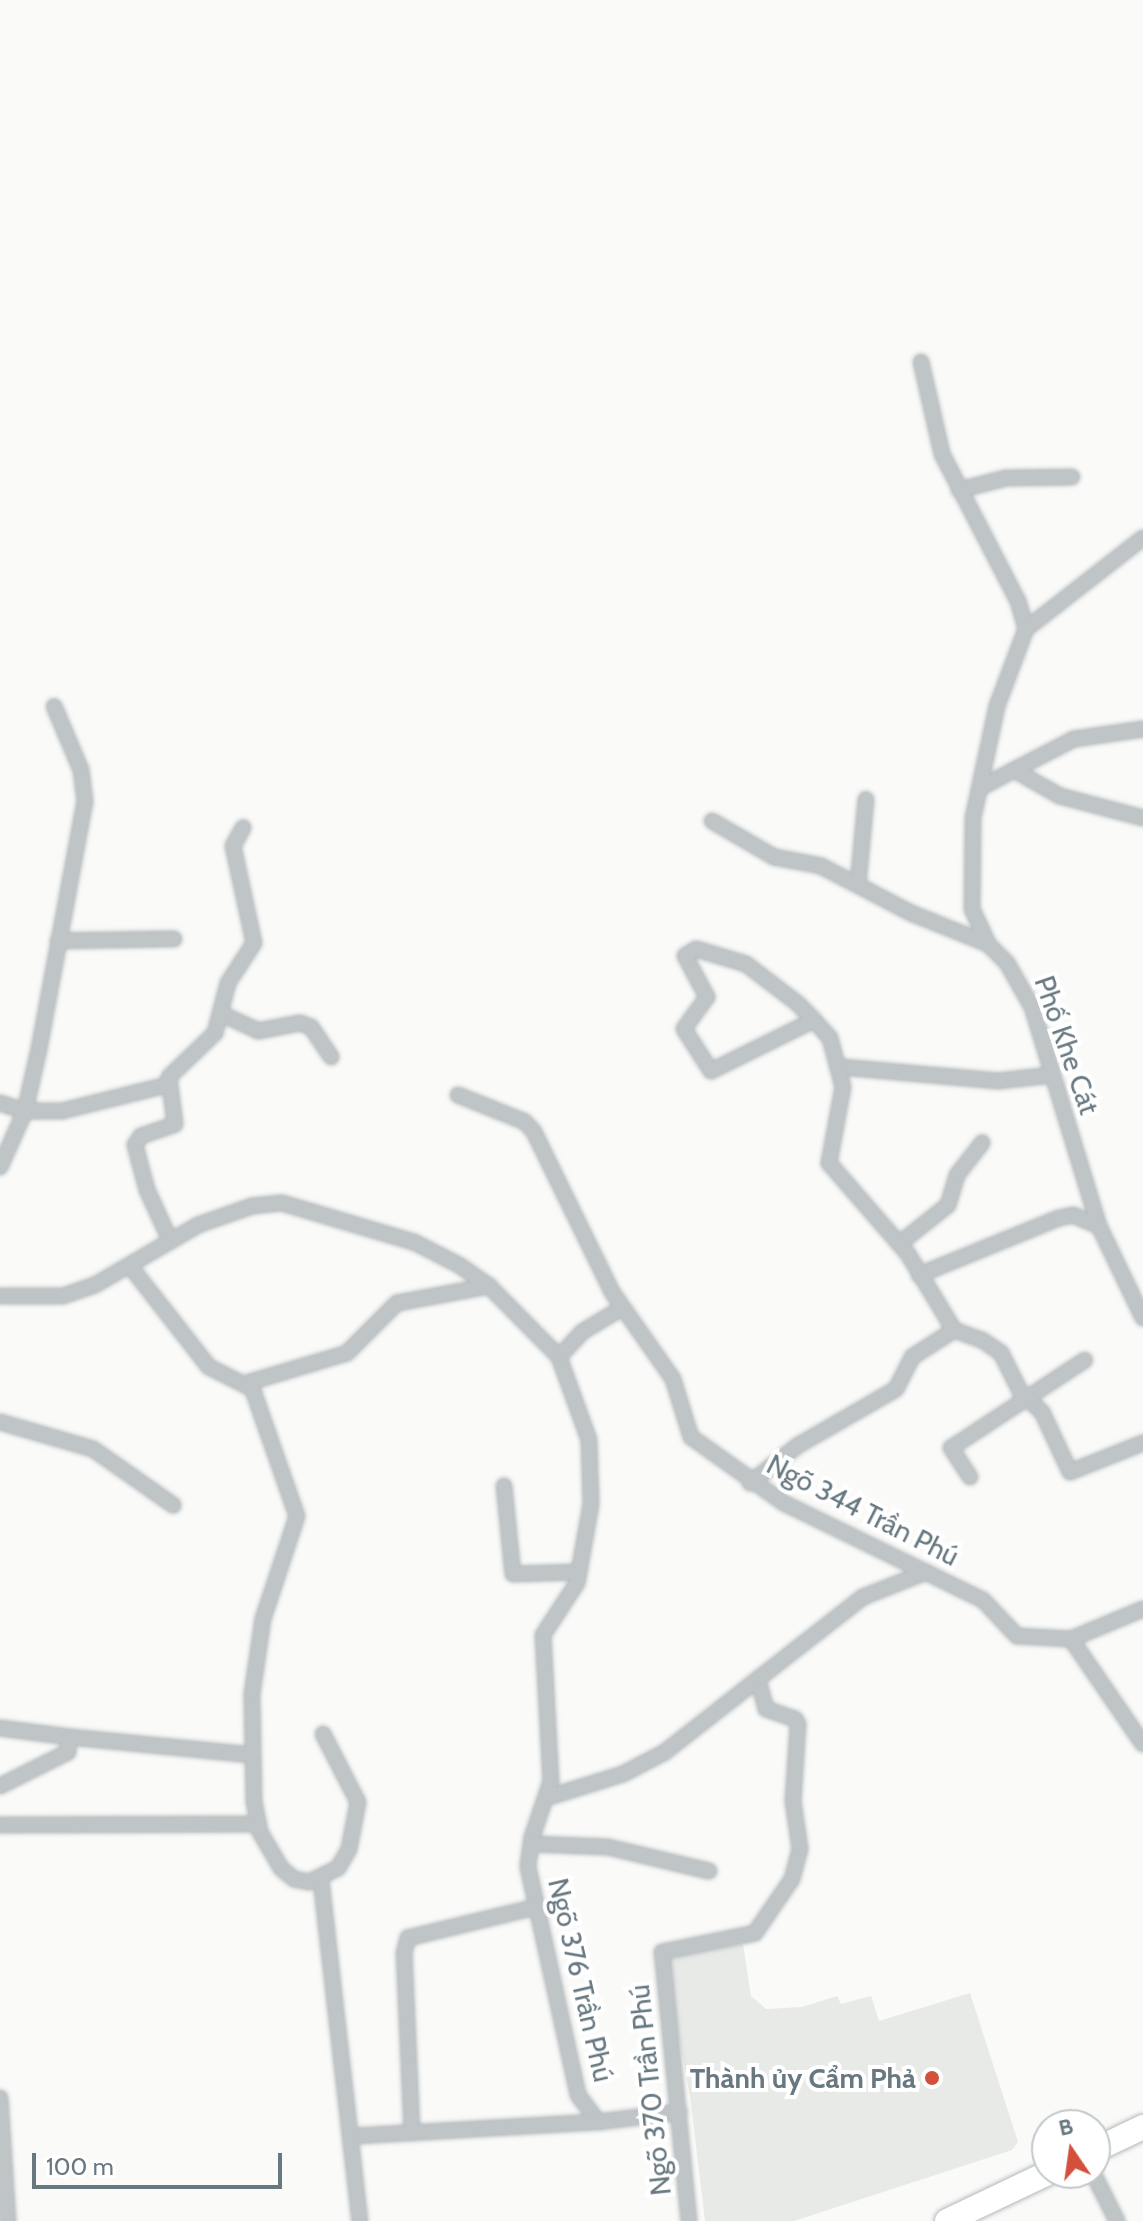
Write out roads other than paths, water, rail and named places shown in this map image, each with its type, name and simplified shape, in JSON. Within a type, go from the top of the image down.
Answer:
[{"type":"main road","points":[[1111,2142],[1143,2127]]},
{"type":"main road","points":[[947,2221],[1031,2181]]},
{"type":"street","points":[[921,362],[942,454],[1018,601],[1026,629]]},
{"type":"street","points":[[959,490],[1006,478],[1072,477]]},
{"type":"street","points":[[988,944],[972,909],[970,846],[997,706],[1026,629],[1143,538]]},
{"type":"street","points":[[0,1167],[25,1111],[85,802],[81,770],[54,706]]},
{"type":"street","points":[[982,787],[1074,739],[1143,729]]},
{"type":"street","points":[[1014,770],[1060,796],[1090,800],[1143,818]]},
{"type":"street","points":[[858,885],[866,799]]},
{"type":"street","name":"Phố Khe Cát","points":[[712,821],[774,857],[821,866],[946,929],[988,944],[1022,982],[1099,1226],[1143,1318]]},
{"type":"street","points":[[0,1103],[25,1111],[82,1108],[167,1085],[180,1064],[215,1033],[228,983],[254,943],[233,846],[243,828]]},
{"type":"street","points":[[946,929],[972,909]]},
{"type":"street","points":[[58,941],[174,939]]},
{"type":"street","points":[[814,1020],[711,1071],[684,1029],[707,997],[685,956],[696,949],[746,964],[814,1020],[834,1044],[843,1087],[827,1157],[899,1244],[954,1330],[982,1340],[1001,1353],[1027,1397],[1042,1412],[1070,1472],[1143,1443]]},
{"type":"street","points":[[222,1014],[258,1031],[300,1023],[311,1027],[331,1057]]},
{"type":"street","points":[[841,1067],[998,1081],[1053,1075]]},
{"type":"street","points":[[167,1085],[175,1124],[141,1136],[135,1145],[147,1190],[170,1240]]},
{"type":"street","name":"Ngõ 344 Trần Phú","points":[[458,1095],[525,1122],[534,1132],[622,1308],[673,1379],[691,1437],[750,1483],[983,1600],[1017,1636],[1071,1639]]},
{"type":"street","points":[[899,1244],[948,1205],[957,1175],[982,1143]]},
{"type":"street","name":"Ngõ 376 Trần Phú","points":[[0,1296],[63,1296],[130,1266],[170,1240],[252,1206],[282,1203],[414,1242],[489,1286],[559,1357],[581,1407],[593,1467],[579,1572],[541,1646],[549,1797],[532,1844],[528,1867],[578,2095],[598,2122],[679,2112]]},
{"type":"street","points":[[919,1275],[1059,1218],[1073,1215],[1099,1226]]},
{"type":"street","points":[[130,1266],[209,1367],[251,1388]]},
{"type":"street","points":[[323,1734],[358,1802],[349,1849],[338,1868],[321,1880],[294,1879],[281,1868],[258,1824],[251,1755],[252,1694],[263,1619],[297,1516],[251,1388],[254,1378],[347,1353],[397,1303],[489,1286]]},
{"type":"street","points":[[559,1357],[582,1332],[622,1308]]},
{"type":"street","points":[[750,1483],[797,1446],[896,1389],[912,1357],[954,1330]]},
{"type":"street","points":[[970,1477],[951,1448],[1085,1360]]},
{"type":"street","points":[[0,1422],[93,1449],[173,1505]]},
{"type":"street","points":[[504,1486],[513,1574],[579,1572]]},
{"type":"street","points":[[549,1797],[623,1774],[665,1752],[863,1597],[926,1572]]},
{"type":"street","points":[[1143,1609],[1071,1639],[1143,1744]]},
{"type":"street","name":"Ngõ 370 Trần Phú","points":[[689,2221],[662,1954],[671,1948],[755,1933],[792,1879],[800,1849],[793,1801],[798,1724],[795,1719],[766,1709],[758,1679]]},
{"type":"street","points":[[0,1728],[251,1755]]},
{"type":"street","points":[[0,1786],[68,1752],[69,1737]]},
{"type":"street","points":[[0,1825],[258,1824]]},
{"type":"street","points":[[532,1844],[608,1847],[709,1871]]},
{"type":"street","points":[[321,1880],[353,2136],[360,2221]]},
{"type":"street","points":[[412,2133],[405,1944],[413,1934],[536,1907]]},
{"type":"street","points":[[0,2098],[8,2221]]},
{"type":"street","points":[[353,2136],[598,2122]]},
{"type":"street","points":[[1101,2189],[1117,2221]]},
{"type":"place","name":"Thành ủy Cẩm Phả","points":[[932,2078]]}]
